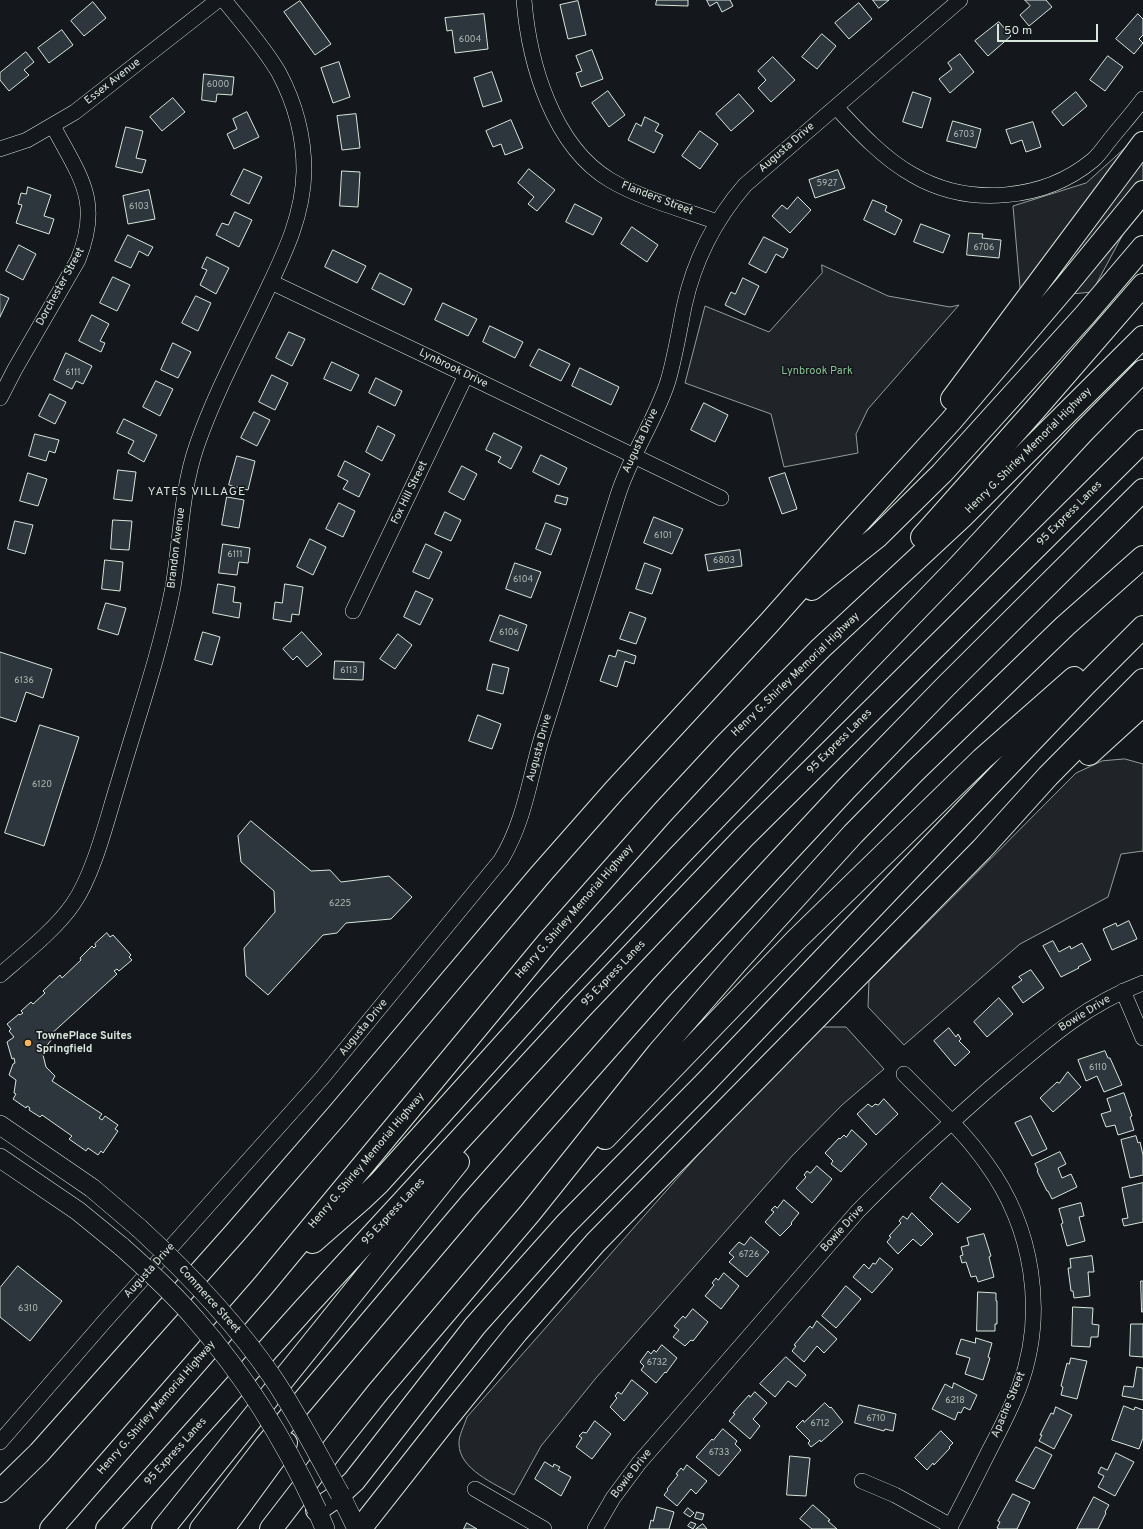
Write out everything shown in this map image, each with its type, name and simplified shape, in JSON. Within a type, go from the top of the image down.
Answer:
[{"type":"highway","points":[[848,534],[964,383],[1143,143]]},
{"type":"highway","points":[[0,1491],[39,1453],[338,1114],[540,875],[654,747],[769,623],[951,421],[1065,287],[1143,192]]},
{"type":"highway","points":[[769,623],[866,546],[942,473],[1085,315],[1143,247]]},
{"type":"highway","points":[[821,648],[964,491],[1143,285]]},
{"type":"highway","name":"Henry G. Shirley Memorial Highway","points":[[51,1529],[262,1286],[548,942],[600,882],[726,744],[821,648],[962,517],[1143,337]]},
{"type":"highway","points":[[262,1286],[379,1183],[551,992],[679,856],[959,566],[1083,432],[1143,371]]},
{"type":"highway","name":"95 Express Lanes","points":[[107,1529],[305,1308],[582,1008],[744,837],[1143,441]]},
{"type":"highway","points":[[201,1529],[266,1445],[548,1114],[744,897],[945,686],[1143,490]]},
{"type":"highway","points":[[271,1529],[378,1392],[530,1212],[658,1054],[737,962],[853,834],[964,723],[1065,626],[1143,556]]},
{"type":"highway","points":[[530,1212],[618,1126],[796,940],[982,759],[1143,620]]},
{"type":"highway","points":[[321,1520],[340,1494],[354,1481],[370,1461],[475,1326],[565,1225],[707,1081],[1143,627]]},
{"type":"highway","points":[[360,1529],[484,1374],[596,1242],[982,849],[1048,776],[1143,680]]},
{"type":"highway","points":[[982,849],[1143,705]]},
{"type":"highway","points":[[163,1529],[216,1461],[582,1008]]},
{"type":"highway","points":[[223,1529],[321,1397],[380,1310]]},
{"type":"highway","points":[[0,1506],[39,1453]]},
{"type":"highway","points":[[152,1529],[216,1461]]},
{"type":"main road","name":"Commerce Street","points":[[0,1125],[92,1188],[139,1228],[195,1282],[235,1327],[272,1377],[288,1402],[340,1494],[357,1529]]},
{"type":"main road","name":"Commerce Street","points":[[0,1158],[78,1211],[122,1247],[180,1302],[215,1342],[255,1398],[284,1445],[321,1520]]},
{"type":"street","name":"Essex Avenue","points":[[0,149],[27,140],[75,112],[218,0]]},
{"type":"street","name":"Brandon Avenue","points":[[0,976],[41,939],[62,917],[73,904],[85,880],[111,806],[165,625],[173,584],[183,502],[196,447],[213,402],[291,239],[300,207],[304,171],[300,134],[292,102],[278,72],[267,54],[224,0]]},
{"type":"street","name":"Flanders Street","points":[[524,0],[530,42],[549,104],[560,127],[582,158],[595,170],[621,186],[718,222]]},
{"type":"street","name":"Augusta Drive","points":[[0,1442],[104,1322],[322,1078],[501,860],[518,828],[528,796],[540,743],[621,485],[667,384],[676,355],[684,307],[691,279],[700,254],[730,202],[745,185],[960,0]]},
{"type":"street","points":[[836,106],[869,141],[894,162],[917,178],[938,187],[953,191],[1003,195],[1045,188],[1075,173],[1094,159],[1143,99]]},
{"type":"street","name":"Dorchester Street","points":[[0,398],[15,369],[78,260],[85,243],[89,222],[89,210],[83,181],[53,126]]},
{"type":"street","name":"Lynbrook Drive","points":[[271,282],[721,498]]},
{"type":"street","name":"Fox Hill Street","points":[[353,611],[466,375]]},
{"type":"street","name":"Bowie Drive","points":[[595,1529],[613,1498],[639,1463],[858,1211],[890,1178],[1055,1033],[1085,1013],[1123,991],[1143,983]]},
{"type":"street","points":[[1123,991],[1143,1038]]},
{"type":"street","name":"Apache Street","points":[[904,1074],[952,1122],[987,1163],[1000,1183],[1012,1206],[1022,1232],[1028,1255],[1032,1281],[1033,1304],[1030,1349],[1019,1388],[950,1528]]},
{"type":"street","points":[[862,1481],[895,1495],[950,1528]]},
{"type":"street","points":[[475,1489],[544,1529]]},
{"type":"green space","points":[[1143,132],[1143,197],[1092,292],[1021,299],[1013,206],[1086,183]]},
{"type":"green space","name":"Lynbrook Park","points":[[822,265],[888,296],[950,307],[959,305],[868,409],[856,434],[858,453],[784,467],[771,414],[685,383],[705,306],[769,332],[822,273]]},
{"type":"green space","points":[[1125,759],[1143,764],[1143,851],[1121,854],[1108,897],[1020,944],[904,1045],[868,1007],[869,981],[1076,773],[1102,761]]},
{"type":"green space","points":[[822,1027],[846,1027],[884,1069],[842,1105],[792,1156],[596,1378],[541,1446],[514,1495],[479,1475],[465,1461],[459,1444],[467,1417],[726,1123]]},
{"type":"building","points":[[657,0],[688,0],[688,6],[656,5]]},
{"type":"building","points":[[707,0],[730,0],[733,6],[722,12],[717,2],[710,6]]},
{"type":"building","points":[[873,0],[889,0],[879,8]]},
{"type":"building","points":[[1025,0],[1046,0],[1052,7],[1029,26],[1020,15],[1030,6]]},
{"type":"building","points":[[300,1],[331,44],[315,55],[284,12]]},
{"type":"building","points":[[578,1],[586,35],[568,39],[560,5]]},
{"type":"building","points":[[93,2],[106,18],[84,36],[71,21]]},
{"type":"building","points":[[859,3],[872,19],[849,39],[835,23]]},
{"type":"building","points":[[484,14],[488,49],[455,53],[452,30],[447,31],[445,18]]},
{"type":"building","points":[[1138,14],[1143,19],[1143,35],[1139,39],[1143,43],[1134,54],[1116,39]]},
{"type":"building","points":[[999,22],[1011,36],[988,56],[975,41]]},
{"type":"building","points":[[62,30],[73,45],[49,63],[38,48]]},
{"type":"building","points":[[822,34],[836,46],[817,69],[802,57]]},
{"type":"building","points":[[592,50],[603,79],[581,87],[576,73],[582,71],[576,56]]},
{"type":"building","points":[[26,52],[34,62],[24,70],[29,75],[9,91],[0,80],[0,73]]},
{"type":"building","points":[[960,54],[974,72],[950,93],[939,79],[952,69],[948,63]]},
{"type":"building","points":[[1108,56],[1123,67],[1105,91],[1090,80]]},
{"type":"building","points":[[773,57],[795,80],[771,102],[758,88],[766,80],[758,71]]},
{"type":"building","points":[[339,62],[350,97],[333,103],[321,68]]},
{"type":"building","points":[[492,72],[502,101],[483,107],[474,78]]},
{"type":"building","points":[[204,74],[234,77],[232,95],[217,94],[216,102],[202,100]]},
{"type":"building","points":[[608,91],[625,115],[609,127],[592,103]]},
{"type":"building","points":[[913,92],[931,98],[922,128],[903,122]]},
{"type":"building","points":[[1076,92],[1087,106],[1063,126],[1052,112]]},
{"type":"building","points":[[739,94],[754,111],[731,131],[716,114]]},
{"type":"building","points":[[173,98],[185,112],[162,131],[150,117]]},
{"type":"building","points":[[247,112],[259,137],[234,149],[227,134],[237,129],[233,119]]},
{"type":"building","points":[[356,114],[360,148],[342,150],[337,116]]},
{"type":"building","points":[[645,117],[659,124],[655,131],[663,135],[654,153],[628,140],[636,123],[641,126]]},
{"type":"building","points":[[511,120],[523,148],[505,155],[501,144],[493,147],[486,131]]},
{"type":"building","points":[[953,121],[981,129],[976,148],[947,141]]},
{"type":"building","points":[[1033,122],[1041,147],[1026,152],[1022,140],[1011,144],[1006,130]]},
{"type":"building","points":[[126,127],[143,131],[136,158],[146,160],[142,173],[116,167]]},
{"type":"building","points":[[700,131],[718,144],[700,169],[682,156]]},
{"type":"building","points":[[244,169],[262,177],[249,204],[231,195]]},
{"type":"building","points":[[529,169],[555,190],[537,211],[528,204],[534,197],[518,183]]},
{"type":"building","points":[[838,170],[845,188],[815,198],[809,180]]},
{"type":"building","points":[[342,171],[360,172],[358,207],[340,206]]},
{"type":"building","points":[[28,187],[51,195],[44,216],[54,219],[49,234],[16,223],[22,205],[18,204],[21,193],[26,194]]},
{"type":"building","points":[[149,190],[155,219],[128,224],[123,196]]},
{"type":"building","points":[[798,197],[811,210],[790,233],[772,216],[782,205],[787,209]]},
{"type":"building","points":[[873,200],[887,206],[885,211],[902,220],[895,235],[864,220]]},
{"type":"building","points":[[575,204],[602,218],[593,235],[566,222]]},
{"type":"building","points":[[235,212],[252,220],[239,247],[216,235],[222,223],[228,225]]},
{"type":"building","points":[[921,224],[950,235],[943,253],[914,242]]},
{"type":"building","points":[[632,227],[658,245],[647,262],[621,244]]},
{"type":"building","points":[[969,233],[983,234],[982,238],[1001,240],[999,258],[967,255]]},
{"type":"building","points":[[128,235],[153,247],[148,256],[139,251],[131,268],[115,261]]},
{"type":"building","points":[[764,237],[788,249],[783,258],[776,254],[766,273],[749,264]]},
{"type":"building","points":[[19,245],[36,254],[23,280],[6,271]]},
{"type":"building","points":[[333,250],[366,266],[357,283],[325,267]]},
{"type":"building","points":[[207,257],[229,268],[216,294],[200,285],[207,270],[202,268]]},
{"type":"building","points":[[380,273],[412,289],[404,305],[372,289]]},
{"type":"building","points":[[113,277],[130,285],[117,311],[100,303]]},
{"type":"building","points":[[743,278],[759,286],[745,315],[725,305],[731,292],[735,294]]},
{"type":"building","points":[[0,294],[9,298],[0,317]]},
{"type":"building","points":[[196,296],[211,303],[198,331],[182,323]]},
{"type":"building","points":[[443,303],[477,319],[468,336],[435,320]]},
{"type":"building","points":[[92,315],[109,324],[100,341],[105,343],[101,352],[79,341]]},
{"type":"building","points":[[490,326],[523,342],[515,358],[483,342]]},
{"type":"building","points":[[289,332],[305,339],[292,366],[276,358]]},
{"type":"building","points":[[173,343],[191,352],[178,378],[161,370]]},
{"type":"building","points":[[539,349],[570,364],[561,381],[530,366]]},
{"type":"building","points":[[66,353],[92,366],[83,384],[76,381],[72,389],[54,380]]},
{"type":"building","points":[[332,362],[359,375],[351,391],[324,379]]},
{"type":"building","points":[[580,368],[619,387],[611,405],[572,386]]},
{"type":"building","points":[[272,375],[288,383],[275,410],[259,402]]},
{"type":"building","points":[[376,378],[402,391],[395,406],[369,393]]},
{"type":"building","points":[[156,381],[173,389],[160,416],[143,407]]},
{"type":"building","points":[[50,394],[66,402],[55,424],[39,416]]},
{"type":"building","points":[[704,403],[728,415],[715,442],[691,430]]},
{"type":"building","points":[[254,412],[270,420],[257,446],[241,438]]},
{"type":"building","points":[[124,419],[157,435],[144,462],[128,453],[134,441],[117,433]]},
{"type":"building","points":[[378,426],[395,435],[382,461],[366,452]]},
{"type":"building","points":[[494,433],[522,447],[511,469],[498,462],[501,457],[486,450]]},
{"type":"building","points":[[35,434],[59,440],[55,453],[49,451],[46,461],[29,456]]},
{"type":"building","points":[[541,455],[567,468],[559,485],[533,472]]},
{"type":"building","points":[[237,456],[255,461],[248,490],[229,485]]},
{"type":"building","points":[[345,461],[370,474],[359,497],[343,489],[348,481],[338,476]]},
{"type":"building","points":[[462,466],[477,474],[464,500],[449,492]]},
{"type":"building","points":[[118,470],[136,472],[132,501],[114,499]]},
{"type":"building","points":[[28,473],[47,479],[38,506],[20,501]]},
{"type":"building","points":[[785,473],[797,509],[782,514],[769,478]]},
{"type":"building","points":[[557,495],[568,498],[566,505],[555,502]]},
{"type":"building","points":[[227,497],[244,500],[239,528],[222,525]]},
{"type":"building","points":[[339,503],[355,511],[343,537],[326,529]]},
{"type":"building","points":[[445,512],[461,520],[451,541],[435,534]]},
{"type":"building","points":[[654,517],[683,529],[672,554],[644,543]]},
{"type":"building","points":[[113,520],[132,521],[129,550],[111,549]]},
{"type":"building","points":[[15,521],[33,525],[25,554],[8,549]]},
{"type":"building","points":[[546,523],[561,529],[551,555],[536,549]]},
{"type":"building","points":[[310,539],[326,547],[313,575],[297,567]]},
{"type":"building","points":[[223,544],[250,548],[248,563],[239,562],[237,575],[219,573]]},
{"type":"building","points":[[426,544],[442,552],[429,579],[413,572]]},
{"type":"building","points":[[740,550],[742,566],[708,571],[705,555]]},
{"type":"building","points":[[105,560],[123,562],[120,591],[102,589]]},
{"type":"building","points":[[515,563],[541,572],[531,598],[506,589]]},
{"type":"building","points":[[645,563],[661,569],[652,594],[636,589]]},
{"type":"building","points":[[218,584],[235,587],[233,602],[241,603],[239,618],[213,613]]},
{"type":"building","points":[[285,584],[303,587],[299,615],[292,614],[291,622],[273,619],[275,602],[282,603]]},
{"type":"building","points":[[416,591],[433,599],[420,625],[404,617]]},
{"type":"building","points":[[106,603],[126,608],[118,635],[98,629]]},
{"type":"building","points":[[630,612],[646,618],[636,644],[620,639]]},
{"type":"building","points":[[500,615],[527,625],[518,651],[490,641]]},
{"type":"building","points":[[203,632],[220,637],[212,665],[195,660]]},
{"type":"building","points":[[302,632],[322,654],[307,667],[297,656],[293,660],[283,649]]},
{"type":"building","points":[[398,634],[412,645],[395,669],[380,659]]},
{"type":"building","points":[[618,650],[636,656],[634,664],[625,661],[617,687],[600,681],[609,655],[615,657]]},
{"type":"building","points":[[0,652],[52,669],[43,698],[26,692],[16,722],[0,717]]},
{"type":"building","points":[[335,661],[364,662],[363,680],[334,679]]},
{"type":"building","points":[[493,664],[509,668],[503,694],[487,690]]},
{"type":"building","points":[[478,715],[501,724],[492,749],[469,741]]},
{"type":"building","points":[[40,725],[79,737],[44,846],[5,833]]},
{"type":"building","points":[[251,821],[311,871],[330,870],[341,882],[389,876],[412,897],[391,919],[346,923],[337,933],[323,935],[268,995],[246,976],[244,948],[275,912],[274,891],[241,862],[238,836]]},
{"type":"building","points":[[1129,921],[1137,939],[1112,950],[1103,929],[1116,923],[1117,926]]},
{"type":"building","name":"TownePlace Suites Springfield","points":[[107,933],[110,937],[113,935],[131,955],[129,957],[132,960],[119,971],[117,969],[114,971],[117,974],[49,1036],[52,1039],[45,1048],[43,1055],[46,1067],[55,1076],[52,1081],[102,1114],[99,1118],[102,1120],[105,1116],[118,1125],[115,1129],[118,1131],[103,1153],[101,1151],[98,1155],[88,1148],[86,1151],[69,1139],[72,1136],[42,1115],[40,1117],[29,1110],[30,1108],[27,1106],[26,1108],[13,1099],[16,1094],[14,1093],[16,1080],[9,1075],[13,1064],[15,1063],[14,1058],[12,1059],[7,1042],[14,1037],[9,1031],[11,1029],[7,1024],[19,1014],[20,1015],[23,1013],[21,1011],[31,1002],[33,1004],[45,993],[43,991],[60,975],[62,978],[81,960],[80,958],[92,946],[94,948],[96,946],[95,944]]},
{"type":"building","points":[[1053,941],[1059,952],[1070,946],[1071,949],[1082,943],[1091,960],[1061,977],[1043,946]]},
{"type":"building","points":[[1031,970],[1044,988],[1023,1003],[1012,987],[1022,980],[1019,977]]},
{"type":"building","points":[[999,998],[1013,1014],[987,1037],[974,1022]]},
{"type":"building","points":[[949,1028],[956,1037],[958,1034],[961,1039],[959,1041],[970,1052],[955,1066],[934,1041]]},
{"type":"building","points":[[1105,1051],[1108,1058],[1110,1058],[1122,1085],[1104,1092],[1097,1076],[1086,1081],[1078,1060]]},
{"type":"building","points":[[1068,1072],[1081,1087],[1053,1112],[1040,1098],[1057,1082],[1059,1083]]},
{"type":"building","points":[[1124,1093],[1132,1116],[1130,1117],[1134,1130],[1118,1135],[1115,1125],[1106,1127],[1101,1114],[1111,1111],[1107,1099]]},
{"type":"building","points":[[884,1099],[898,1114],[876,1135],[857,1114],[868,1104],[872,1107],[875,1104],[878,1105]]},
{"type":"building","points":[[1031,1116],[1047,1149],[1032,1156],[1015,1123]]},
{"type":"building","points":[[852,1130],[867,1144],[841,1172],[831,1164],[833,1161],[825,1153],[839,1138],[840,1139],[844,1135],[846,1137]]},
{"type":"building","points":[[1136,1136],[1138,1143],[1140,1142],[1143,1155],[1143,1175],[1130,1178],[1121,1140]]},
{"type":"building","points":[[1060,1152],[1066,1164],[1058,1168],[1062,1178],[1071,1174],[1077,1187],[1052,1199],[1037,1171],[1038,1170],[1035,1164]]},
{"type":"building","points":[[817,1166],[832,1179],[812,1203],[796,1188],[806,1177],[804,1175],[807,1171],[810,1173]]},
{"type":"building","points":[[942,1183],[971,1209],[958,1223],[930,1198]]},
{"type":"building","points":[[1143,1183],[1143,1222],[1124,1226],[1122,1219],[1128,1218],[1122,1188]]},
{"type":"building","points":[[784,1200],[799,1213],[791,1223],[792,1224],[780,1236],[765,1222],[774,1212],[771,1210],[775,1206],[777,1208]]},
{"type":"building","points":[[1081,1203],[1084,1216],[1079,1217],[1085,1241],[1067,1246],[1061,1224],[1063,1223],[1059,1209]]},
{"type":"building","points":[[912,1213],[933,1234],[921,1246],[913,1239],[898,1254],[887,1242],[891,1237],[889,1236],[901,1223],[899,1221],[903,1216],[907,1219]]},
{"type":"building","points":[[984,1234],[991,1256],[989,1257],[994,1277],[978,1282],[976,1276],[971,1277],[966,1262],[962,1263],[960,1256],[963,1255],[961,1247],[969,1245],[967,1238]]},
{"type":"building","points":[[751,1237],[769,1252],[747,1277],[729,1262],[734,1257],[729,1253],[739,1242],[744,1245]]},
{"type":"building","points":[[1092,1256],[1094,1272],[1088,1272],[1090,1296],[1074,1298],[1073,1291],[1071,1291],[1068,1268],[1071,1268],[1070,1259]]},
{"type":"building","points":[[880,1258],[893,1269],[872,1293],[853,1277],[864,1264],[869,1269],[873,1263],[875,1264]]},
{"type":"building","points":[[18,1266],[62,1301],[30,1341],[0,1317],[0,1288]]},
{"type":"building","points":[[724,1273],[739,1286],[721,1309],[705,1296],[714,1285],[712,1283],[716,1278],[718,1280]]},
{"type":"building","points":[[1141,1281],[1143,1281],[1143,1312],[1142,1312]]},
{"type":"building","points":[[846,1286],[861,1299],[836,1328],[822,1316]]},
{"type":"building","points":[[978,1292],[996,1293],[997,1324],[995,1324],[995,1331],[977,1331]]},
{"type":"building","points":[[1073,1307],[1093,1308],[1092,1324],[1099,1325],[1098,1337],[1091,1337],[1090,1347],[1072,1346]]},
{"type":"building","points":[[693,1309],[708,1322],[693,1341],[691,1340],[685,1346],[673,1337],[679,1330],[674,1326],[683,1316],[685,1318]]},
{"type":"building","points":[[817,1321],[837,1339],[824,1353],[817,1346],[804,1362],[792,1351],[796,1346],[794,1345],[810,1326],[812,1328]]},
{"type":"building","points":[[1131,1324],[1143,1324],[1143,1357],[1130,1356]]},
{"type":"building","points":[[976,1338],[992,1343],[988,1357],[990,1358],[983,1380],[965,1374],[970,1358],[956,1354],[961,1339],[975,1343]]},
{"type":"building","points":[[662,1345],[677,1358],[666,1373],[665,1372],[656,1383],[641,1370],[644,1366],[640,1362],[648,1351],[651,1354],[654,1350],[656,1352]]},
{"type":"building","points":[[786,1357],[806,1375],[796,1387],[788,1381],[775,1397],[760,1384]]},
{"type":"building","points":[[1071,1358],[1087,1361],[1077,1399],[1061,1395],[1063,1387],[1061,1386],[1067,1363],[1069,1364]]},
{"type":"building","points":[[1137,1367],[1143,1368],[1143,1400],[1122,1396],[1124,1386],[1133,1387]]},
{"type":"building","points":[[632,1380],[648,1393],[624,1421],[610,1407],[617,1398],[615,1396],[618,1392],[621,1394]]},
{"type":"building","points":[[954,1383],[977,1395],[970,1410],[964,1407],[961,1413],[958,1412],[955,1420],[932,1409],[945,1384],[952,1388]]},
{"type":"building","points":[[755,1392],[767,1403],[753,1419],[760,1426],[750,1439],[729,1421],[735,1414],[733,1413],[749,1395],[750,1397]]},
{"type":"building","points":[[825,1403],[830,1408],[831,1407],[843,1422],[821,1442],[820,1440],[811,1447],[808,1443],[810,1441],[796,1427],[803,1420],[804,1422]]},
{"type":"building","points":[[859,1405],[896,1414],[893,1431],[885,1429],[884,1431],[855,1423]]},
{"type":"building","points":[[1124,1406],[1134,1410],[1135,1407],[1143,1410],[1143,1438],[1139,1449],[1112,1440]]},
{"type":"building","points":[[1056,1407],[1072,1415],[1054,1449],[1039,1441],[1042,1435],[1040,1435],[1051,1413],[1053,1414]]},
{"type":"building","points":[[595,1421],[611,1434],[592,1459],[576,1447],[582,1438],[579,1436],[583,1432],[586,1433]]},
{"type":"building","points":[[723,1429],[737,1441],[735,1444],[741,1450],[719,1476],[696,1457]]},
{"type":"building","points":[[941,1431],[953,1443],[934,1465],[933,1463],[927,1470],[915,1458]]},
{"type":"building","points":[[1036,1447],[1052,1455],[1034,1489],[1016,1481]]},
{"type":"building","points":[[1116,1453],[1134,1462],[1115,1496],[1098,1487],[1104,1476],[1098,1473],[1101,1467],[1107,1470]]},
{"type":"building","points":[[790,1456],[810,1458],[806,1496],[787,1495]]},
{"type":"building","points":[[545,1462],[553,1467],[554,1464],[560,1467],[558,1470],[571,1477],[561,1496],[535,1479]]},
{"type":"building","points":[[687,1465],[707,1481],[696,1494],[691,1489],[677,1506],[664,1495],[678,1475],[676,1474],[681,1468],[683,1470]]},
{"type":"building","points":[[1013,1494],[1030,1502],[1017,1529],[999,1529],[997,1528],[1000,1522],[998,1521]]},
{"type":"building","points":[[1094,1497],[1109,1505],[1098,1529],[1077,1529]]},
{"type":"building","points":[[813,1505],[830,1520],[828,1521],[837,1529],[812,1529],[800,1519]]},
{"type":"building","points":[[657,1507],[674,1512],[669,1529],[649,1529]]},
{"type":"building","points":[[688,1508],[694,1513],[690,1517],[684,1513]]},
{"type":"building","points":[[697,1512],[704,1514],[702,1520],[695,1518]]},
{"type":"building","points":[[691,1522],[696,1524],[693,1529],[688,1526]]},
{"type":"building","points":[[467,1523],[477,1529],[464,1529]]},
{"type":"building","points":[[703,1524],[707,1529],[696,1529]]},
{"type":"place","name":"TownePlace Suites Springfield","points":[[28,1043]]},
{"type":"district","name":"YATES VILLAGE","points":[[197,493]]}]
